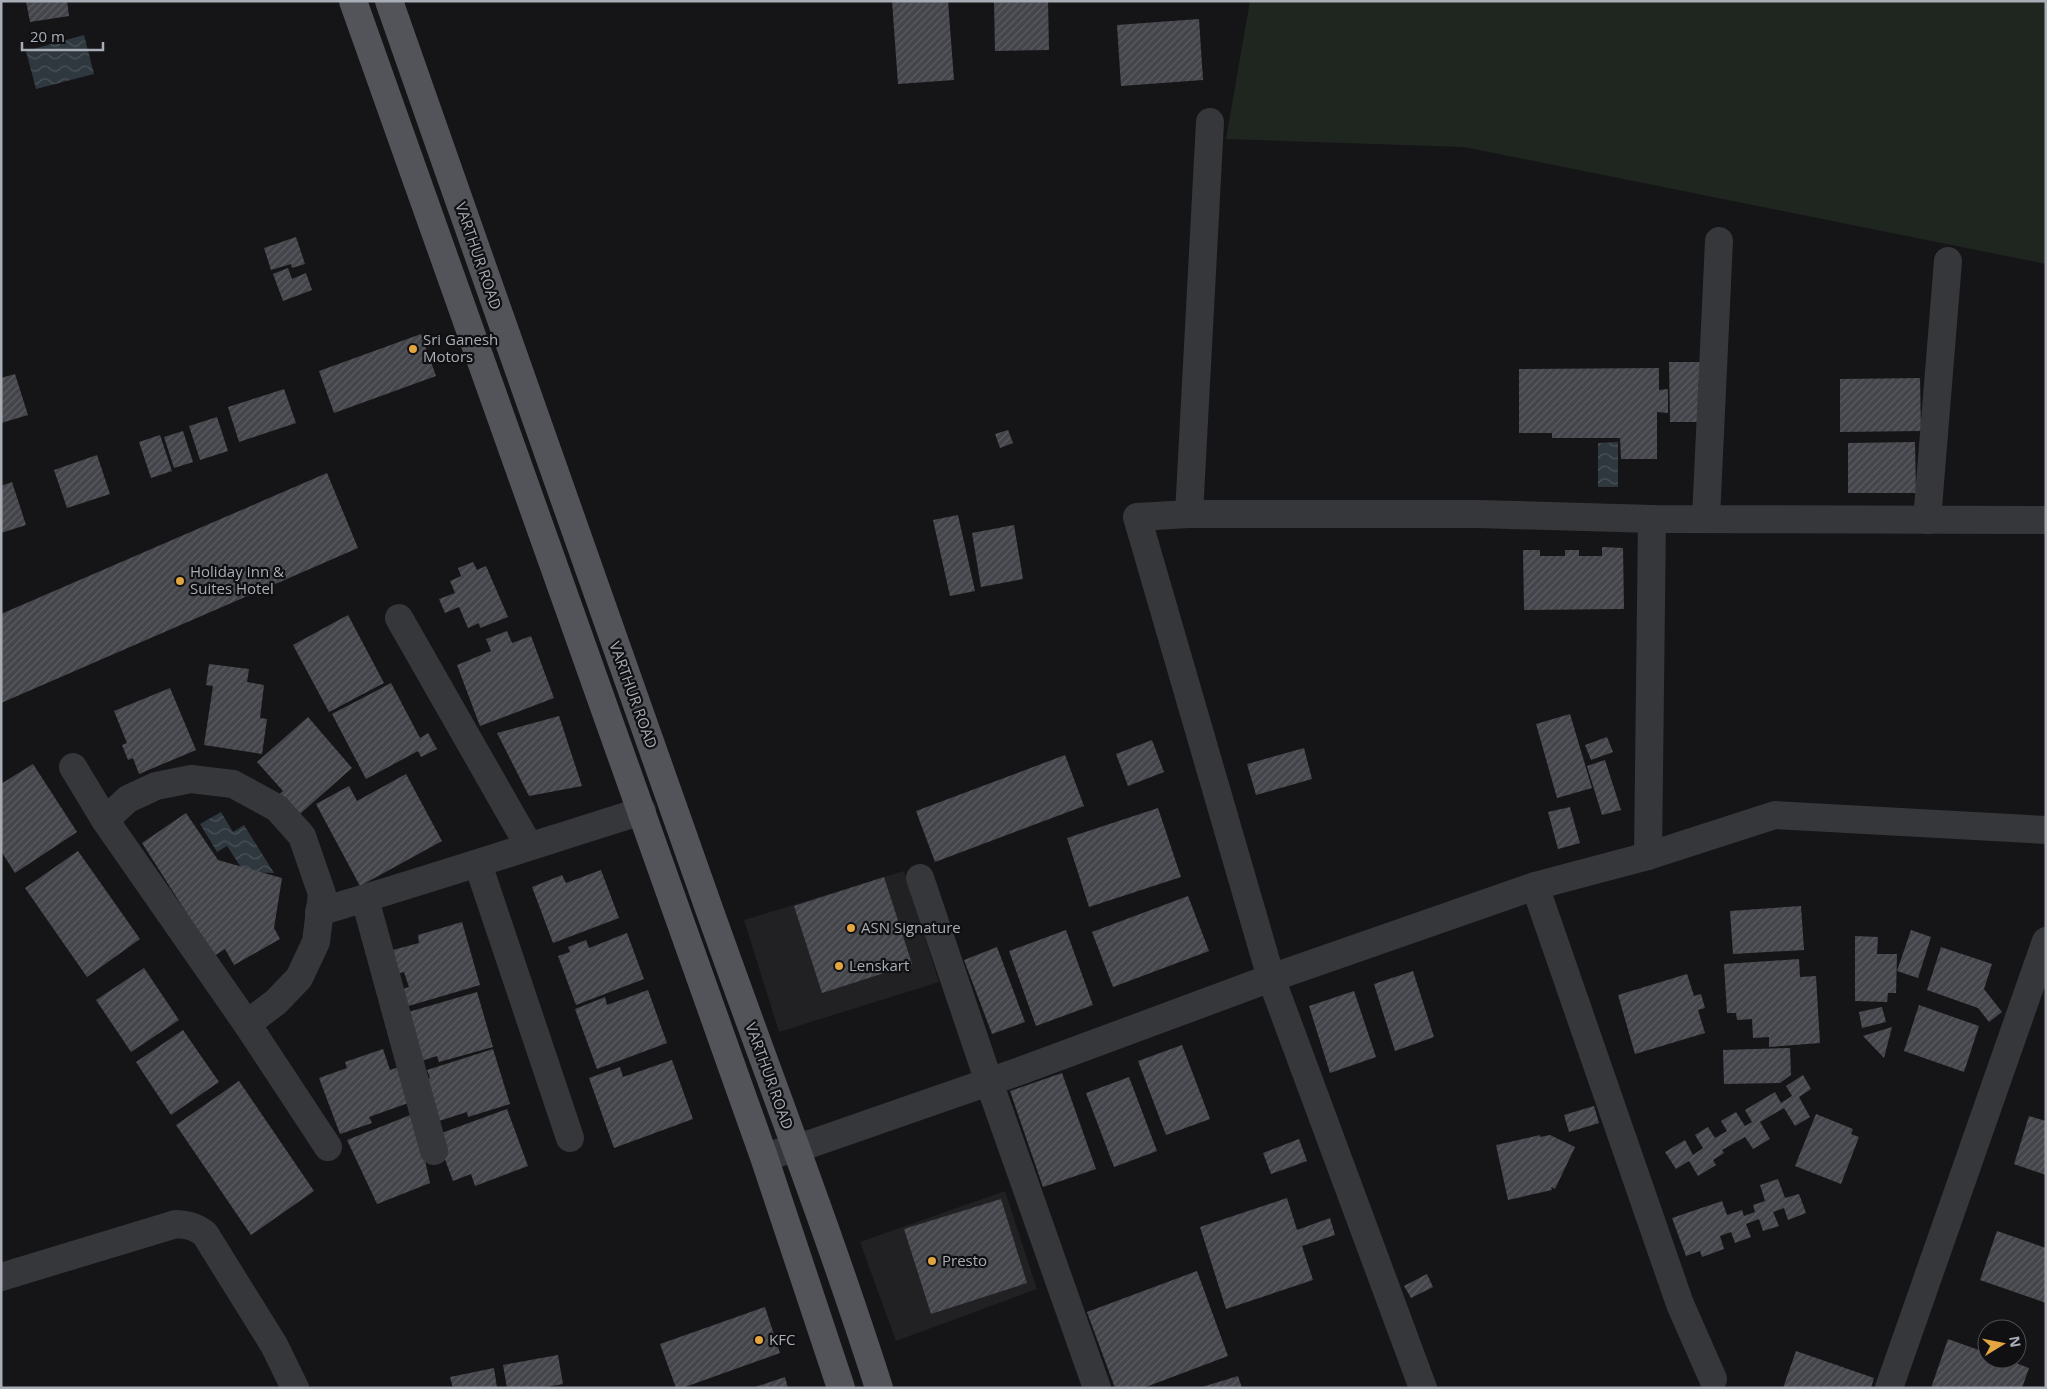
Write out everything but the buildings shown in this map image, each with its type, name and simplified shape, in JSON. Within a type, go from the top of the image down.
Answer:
[{"type":"main road","name":"VARTHUR ROAD","points":[[353,1],[764,1157],[841,1388]]},
{"type":"main road","name":"VARTHUR ROAD","points":[[389,1],[631,690],[849,1295],[879,1388]]},
{"type":"street","points":[[1189,514],[1210,122]]},
{"type":"street","points":[[1706,518],[1719,241]]},
{"type":"street","points":[[1927,520],[1948,260]]},
{"type":"street","points":[[1423,1388],[1271,978],[1137,517],[1189,514],[1478,514],[1652,519],[2046,520]]},
{"type":"street","points":[[1648,856],[1652,519]]},
{"type":"street","points":[[399,618],[529,846]]},
{"type":"street","points":[[73,767],[104,820],[247,1024],[328,1147]]},
{"type":"street","points":[[104,820],[128,799],[156,786],[191,779],[232,784],[277,808],[302,836],[322,894],[316,942],[299,978],[276,1002],[247,1024]]},
{"type":"street","points":[[319,912],[642,812]]},
{"type":"street","points":[[764,1157],[989,1082],[1271,978],[1535,886],[1648,856],[1775,815],[2046,830]]},
{"type":"street","points":[[478,864],[570,1138]]},
{"type":"street","points":[[920,878],[989,1082],[1097,1388]]},
{"type":"street","points":[[1535,886],[1680,1304],[1713,1379]]},
{"type":"street","points":[[365,899],[434,1151]]},
{"type":"street","points":[[1889,1388],[2046,941]]},
{"type":"street","points":[[1,1277],[176,1224],[188,1224],[197,1227],[205,1234],[274,1345],[295,1388]]},
{"type":"shaded area","points":[[1250,1],[2046,1],[2046,264],[1464,147],[1226,139]]},
{"type":"shaded area","points":[[904,871],[939,982],[779,1032],[744,920]]},
{"type":"shaded area","points":[[1005,1191],[1037,1289],[896,1341],[860,1242]]},
{"type":"water","points":[[84,35],[94,74],[36,89],[26,51]]},
{"type":"water","points":[[1618,442],[1618,487],[1598,487],[1598,443]]},
{"type":"water","points":[[221,812],[233,832],[244,825],[274,873],[244,872],[227,846],[217,852],[200,824]]},
{"type":"place","name":"Sri Ganesh Motors","points":[[413,349]]},
{"type":"place","name":"Holiday Inn & Suites Hotel","points":[[180,581]]},
{"type":"place","name":"ASN Signature","points":[[851,928]]},
{"type":"place","name":"Lenskart","points":[[839,966]]},
{"type":"place","name":"Presto","points":[[932,1261]]},
{"type":"place","name":"KFC","points":[[759,1340]]}]
